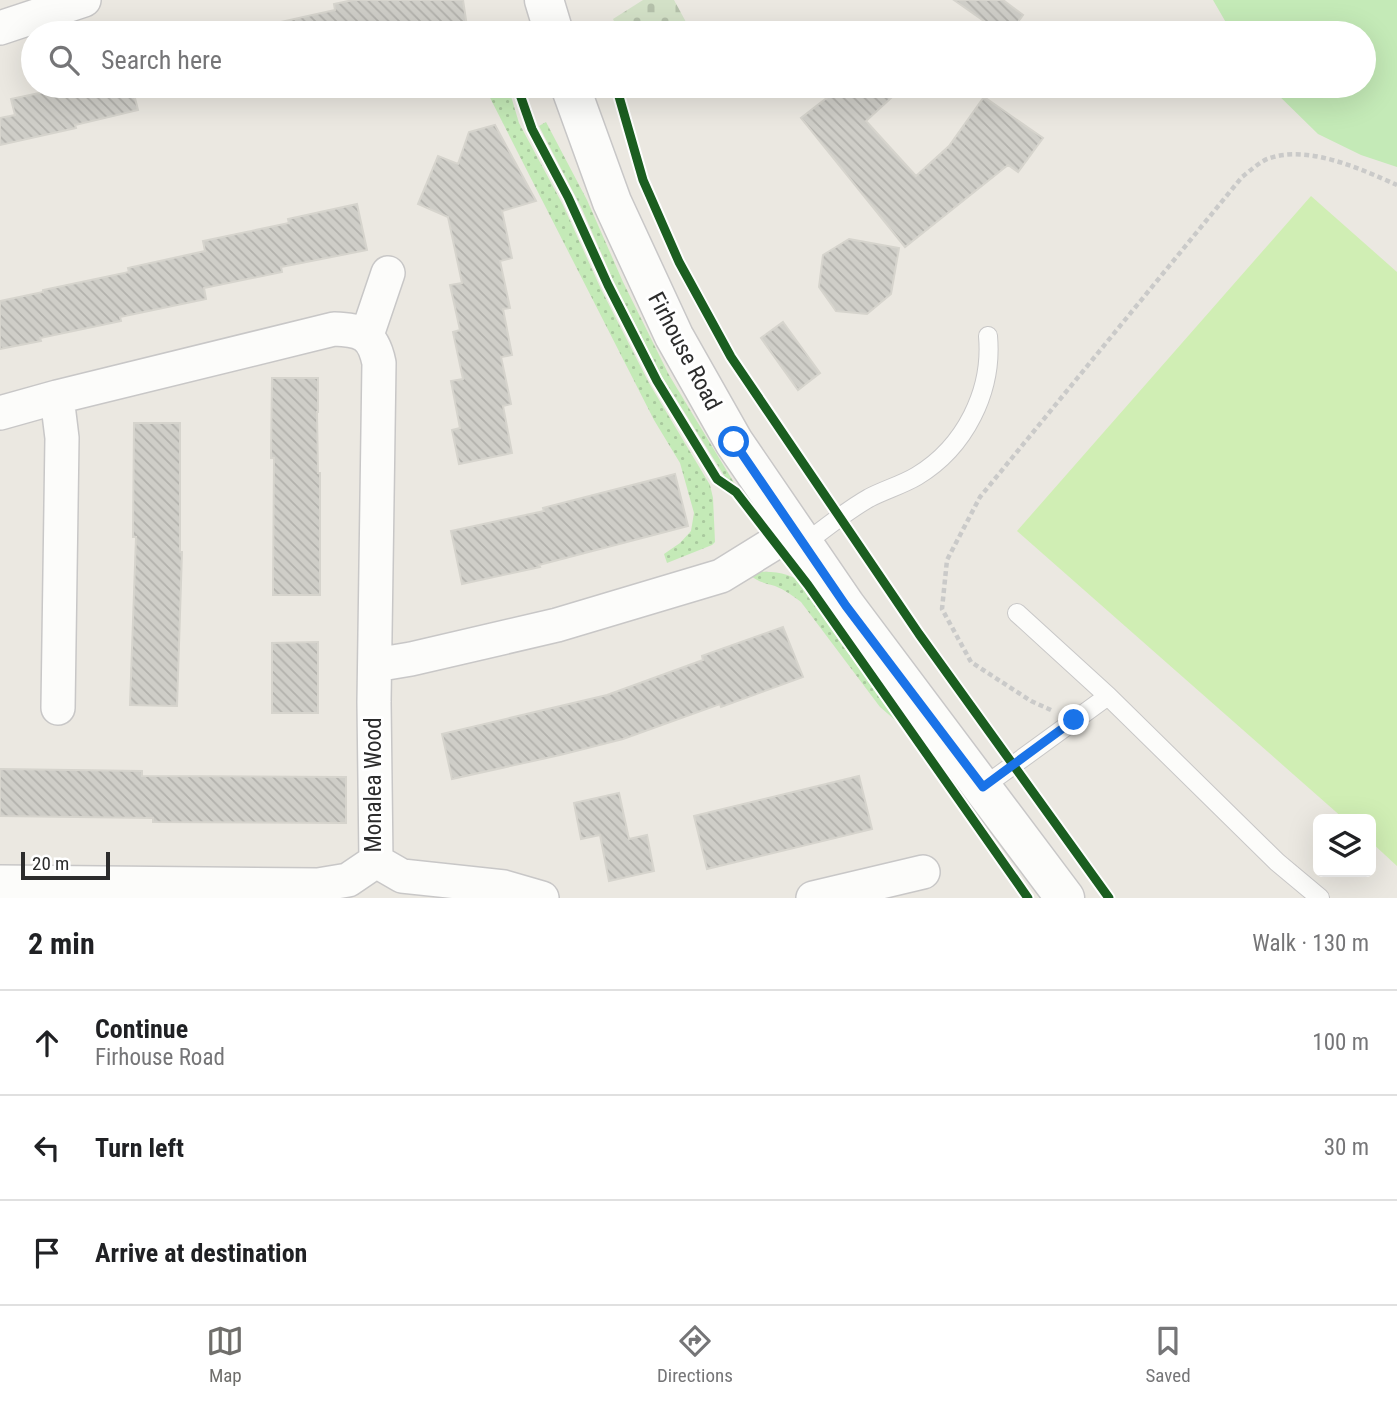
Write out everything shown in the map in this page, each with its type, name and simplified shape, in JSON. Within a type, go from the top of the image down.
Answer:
[{"type":"main road","points":[[544,0],[550,21]]},
{"type":"main road","name":"Firhouse Road","points":[[574,98],[612,202],[674,336],[734,442],[846,606],[1065,898]]},
{"type":"street","points":[[13,16],[84,0]]},
{"type":"street","points":[[0,413],[334,329],[367,335],[388,273]]},
{"type":"street","name":"Monalea Wood","points":[[0,882],[318,885],[348,880],[376,861],[374,702],[379,363],[376,349],[367,335]]},
{"type":"street","points":[[57,397],[62,438],[58,708]]},
{"type":"street","points":[[375,665],[557,625],[721,576],[798,538]]},
{"type":"street","points":[[376,861],[402,876],[504,887],[542,898]]},
{"type":"street","points":[[813,898],[923,872]]},
{"type":"lane","points":[[798,538],[867,499],[917,475],[947,453],[970,422],[984,385],[989,354],[988,336]]},
{"type":"lane","points":[[1017,612],[1108,696],[1277,862],[1320,898]]},
{"type":"lane","points":[[983,787],[1108,696]]},
{"type":"path","points":[[1074,720],[1031,701],[971,662],[942,608],[947,560],[980,497],[1242,177],[1268,158],[1298,153],[1353,165],[1397,185]]},
{"type":"green space","points":[[643,0],[674,0],[685,21],[614,21],[613,19]]},
{"type":"green space","points":[[1213,0],[1397,0],[1397,167],[1361,155],[1318,134],[1281,98],[1376,98],[1376,21],[1225,21]]},
{"type":"green space","points":[[490,98],[512,98],[519,123],[563,205],[601,289],[649,383],[710,485],[715,542],[667,563],[664,554],[691,531],[694,513],[680,463],[654,420]]},
{"type":"green space","points":[[546,122],[587,200],[623,282],[669,375],[736,487],[725,477],[661,375],[539,126]]},
{"type":"green space","points":[[1311,196],[1397,272],[1397,866],[1376,847],[1376,814],[1338,814],[1017,531]]},
{"type":"green space","points":[[749,574],[785,574],[807,587],[909,732],[880,707],[801,602],[782,589],[758,581]]},
{"type":"building","points":[[353,0],[463,0],[466,21],[285,21],[335,10],[334,4]]},
{"type":"building","points":[[954,0],[1003,0],[1023,15],[1019,21],[984,21]]},
{"type":"building","points":[[135,98],[138,110],[75,125],[76,128],[0,145],[0,118],[15,115],[11,99]]},
{"type":"building","points":[[827,98],[891,98],[866,121],[916,176],[949,146],[983,98],[1043,138],[1018,172],[1008,165],[905,247],[801,118]]},
{"type":"building","points":[[495,125],[536,201],[502,211],[512,258],[500,261],[510,308],[503,309],[512,355],[501,357],[511,404],[503,406],[512,453],[459,464],[452,430],[460,428],[451,381],[463,379],[453,332],[460,330],[450,285],[462,283],[448,217],[418,204],[438,156],[458,164],[469,132]]},
{"type":"building","points":[[357,204],[367,250],[281,267],[282,272],[204,288],[206,299],[120,317],[121,321],[0,349],[0,301],[129,272],[128,268],[205,251],[203,241],[289,223],[288,219]]},
{"type":"building","points":[[849,239],[899,248],[891,294],[867,314],[836,311],[819,287],[823,255]]},
{"type":"building","points":[[783,322],[820,373],[798,390],[761,338]]},
{"type":"building","points":[[272,378],[318,378],[320,595],[273,595]]},
{"type":"building","points":[[134,423],[180,423],[182,552],[177,706],[130,705],[136,537],[133,537]]},
{"type":"building","points":[[675,474],[688,526],[539,565],[540,567],[462,584],[451,531],[544,511],[543,508]]},
{"type":"building","points":[[783,627],[803,677],[623,739],[452,779],[442,734],[607,695],[703,660],[702,656]]},
{"type":"building","points":[[318,642],[318,713],[272,713],[272,643]]},
{"type":"building","points":[[0,769],[142,771],[142,776],[346,777],[346,823],[153,822],[153,818],[0,816]]},
{"type":"building","points":[[859,776],[872,829],[707,869],[694,816]]},
{"type":"building","points":[[619,793],[629,839],[647,835],[654,871],[609,881],[600,835],[581,839],[574,803]]},
{"type":"cycle path","points":[[521,98],[532,129],[657,381],[717,479],[736,492],[808,585],[1028,898]]},
{"type":"cycle path","points":[[619,98],[643,180],[679,262],[731,357],[919,634],[1109,898]]},
{"type":"route","points":[[734,442],[846,606],[983,787],[1074,720]]}]
